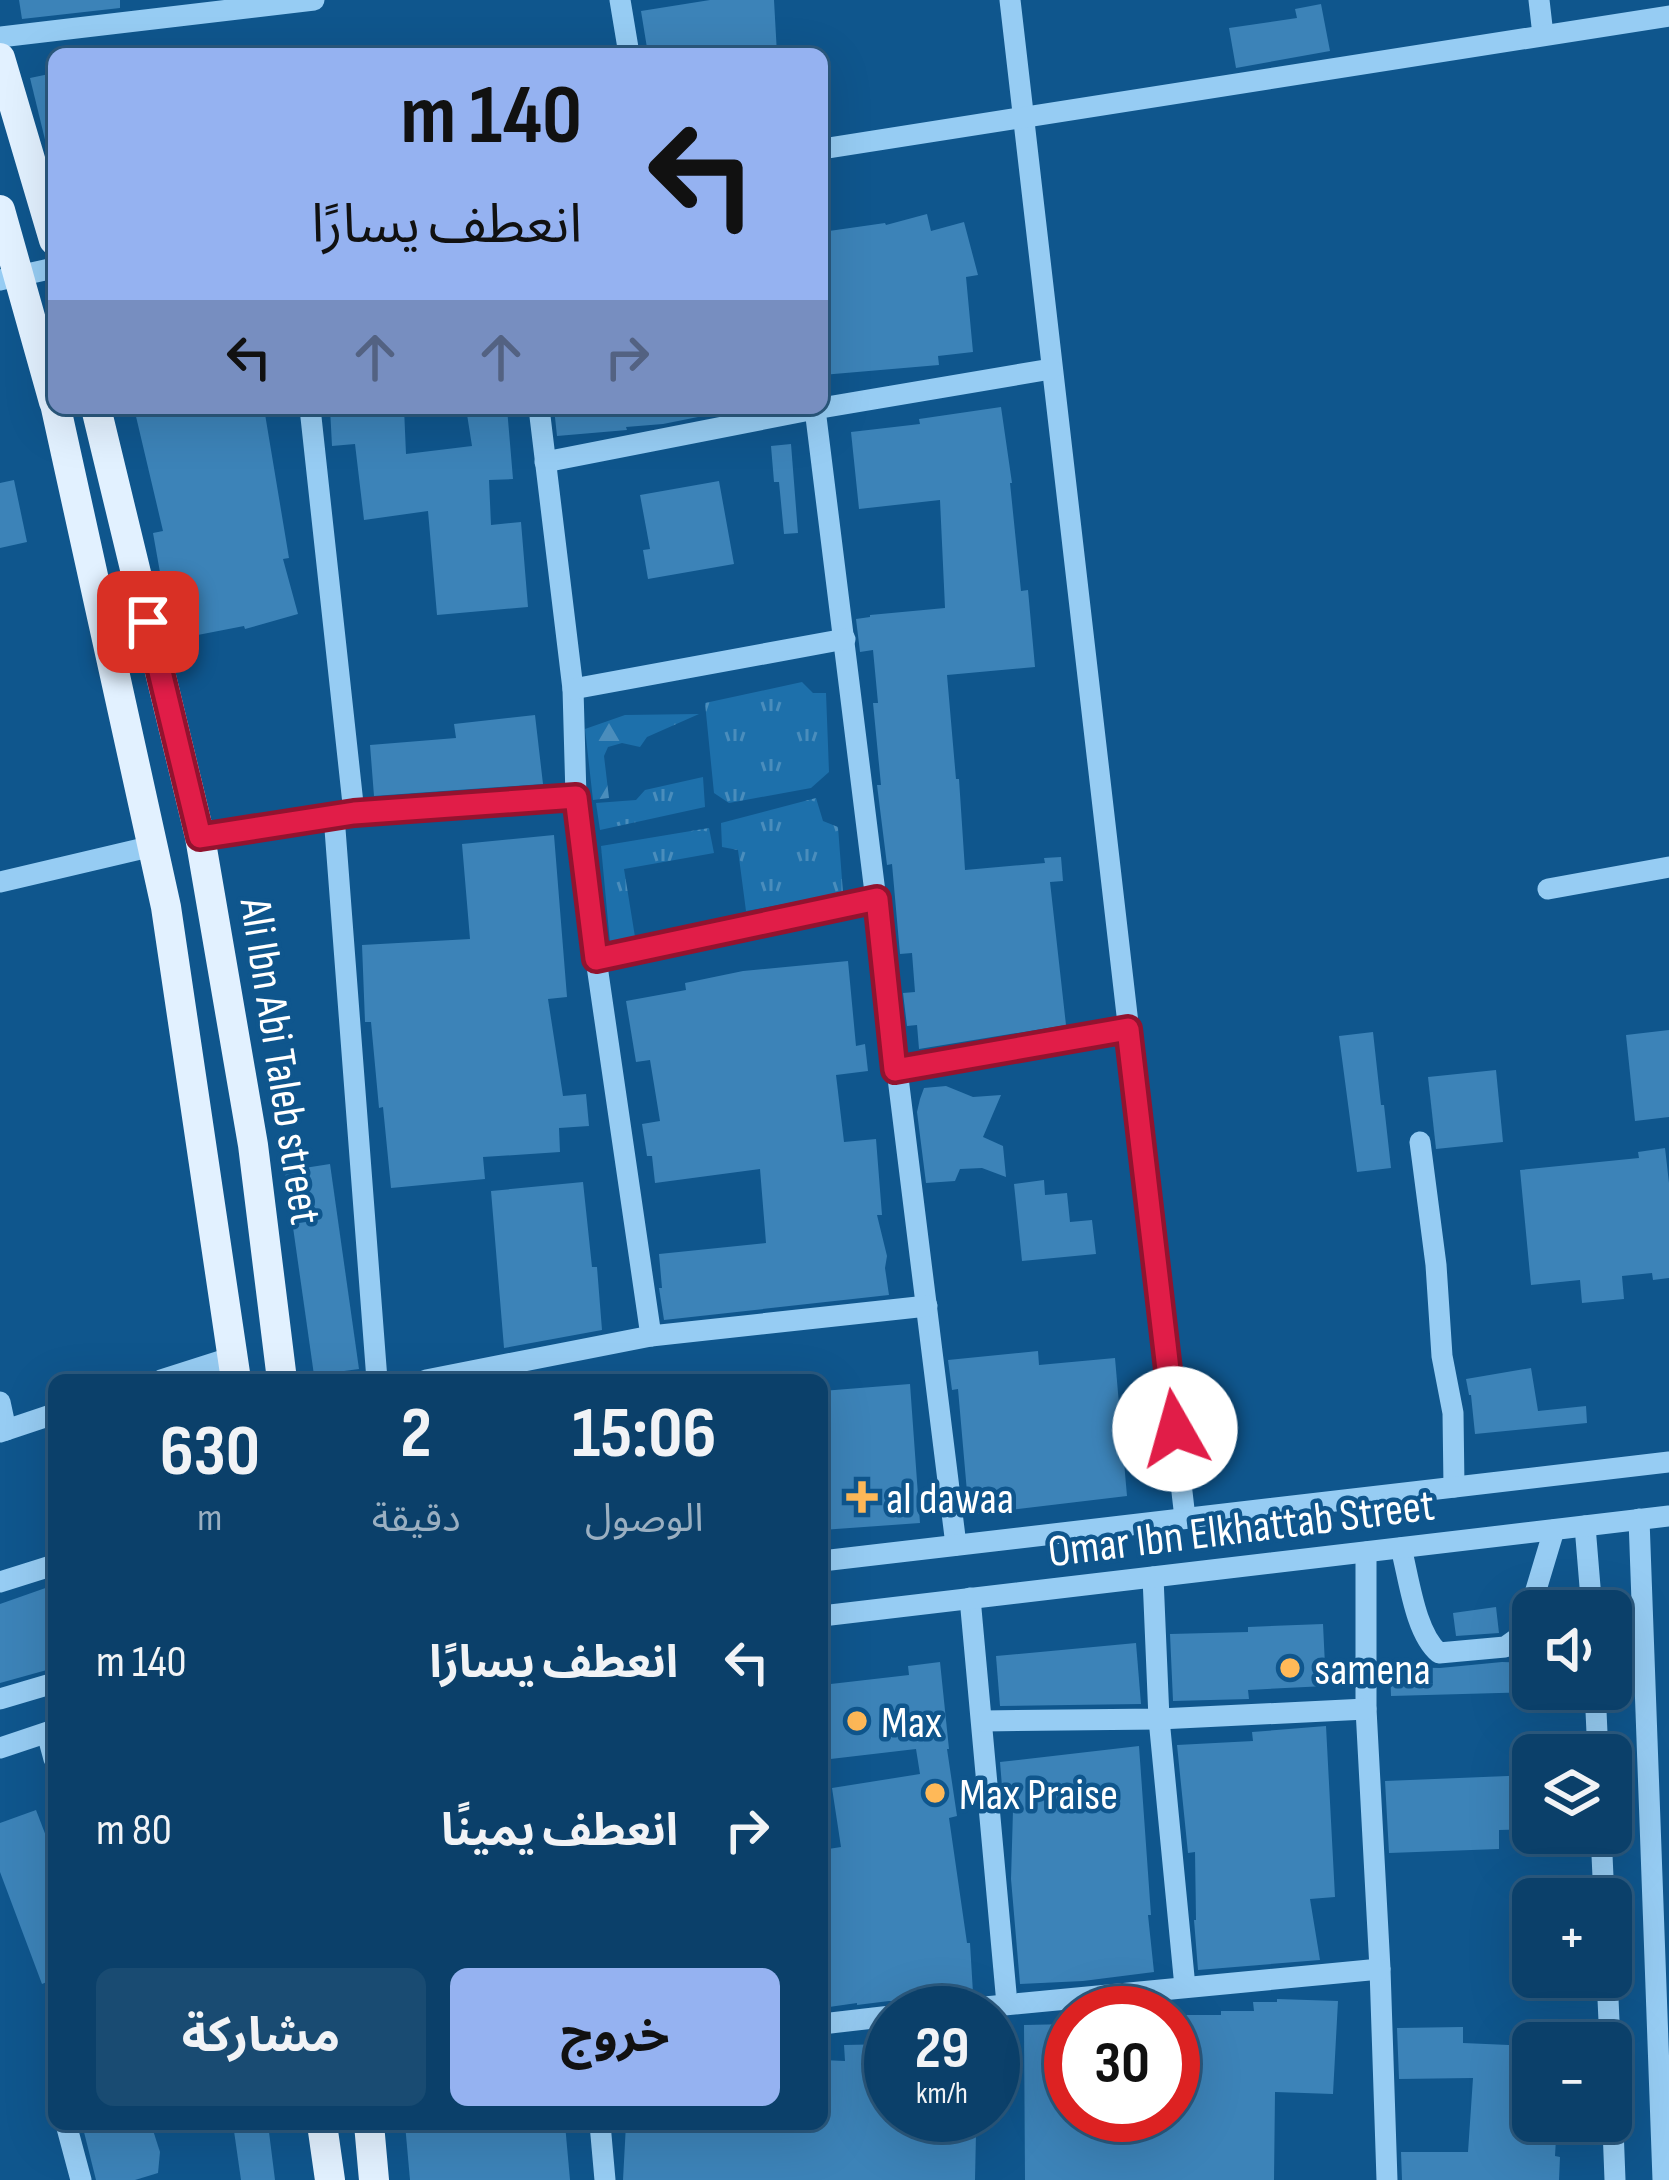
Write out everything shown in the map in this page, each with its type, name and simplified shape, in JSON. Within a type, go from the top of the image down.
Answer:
[{"type":"main road","points":[[0,58],[48,221]]},
{"type":"main road","name":"Ali Ibn Abi Taleb street","points":[[0,210],[10,278],[48,385]]},
{"type":"main road","name":"Ali Ibn Abi Taleb street","points":[[57,414],[166,907],[235,1368]]},
{"type":"main road","name":"Ali Ibn Abi Taleb street","points":[[97,414],[200,837],[253,1145],[282,1374]]},
{"type":"main road","points":[[323,2130],[329,2180]]},
{"type":"main road","points":[[370,2130],[374,2180]]},
{"type":"street","points":[[0,37],[314,0]]},
{"type":"street","points":[[620,0],[628,48]]},
{"type":"street","points":[[1010,0],[1185,1518]]},
{"type":"street","points":[[1539,0],[1544,34]]},
{"type":"street","points":[[828,148],[1669,16]]},
{"type":"street","points":[[10,278],[48,269]]},
{"type":"street","points":[[828,407],[1051,369]]},
{"type":"street","points":[[311,414],[344,815],[377,1374]]},
{"type":"street","points":[[540,414],[573,688],[576,797],[651,1336]]},
{"type":"street","points":[[545,462],[790,414]]},
{"type":"street","points":[[816,414],[956,1545]]},
{"type":"street","points":[[573,688],[845,639]]},
{"type":"street","points":[[200,837],[344,815],[576,797]]},
{"type":"street","points":[[0,882],[153,846]]},
{"type":"street","points":[[1548,889],[1669,867]]},
{"type":"street","points":[[596,959],[877,899]]},
{"type":"street","points":[[895,1070],[1128,1029]]},
{"type":"street","points":[[1420,1142],[1442,1355],[1453,1413],[1454,1487]]},
{"type":"street","points":[[457,1374],[651,1336],[927,1306]]},
{"type":"street","points":[[198,1374],[235,1368]]},
{"type":"street","points":[[0,1402],[3,1431],[48,1416]]},
{"type":"street","name":"Omar Ibn Elkhattab Street","points":[[828,1560],[1669,1462]]},
{"type":"street","name":"Omar Ibn Elkhattab Street","points":[[828,1615],[1669,1516]]},
{"type":"street","points":[[1639,1520],[1664,2180]]},
{"type":"street","points":[[1586,1526],[1591,1590]]},
{"type":"street","points":[[1401,1548],[1430,1646],[1439,1653],[1505,1648],[1519,1637],[1526,1623],[1554,1530]]},
{"type":"street","points":[[1366,1552],[1366,1709],[1387,2180]]},
{"type":"street","points":[[0,1582],[48,1567]]},
{"type":"street","points":[[1153,1577],[1159,1720],[1185,1986]]},
{"type":"street","points":[[970,1598],[1005,1986]]},
{"type":"street","points":[[0,1699],[48,1685]]},
{"type":"street","points":[[982,1721],[1159,1720],[1366,1709]]},
{"type":"street","points":[[0,1748],[48,1732]]},
{"type":"street","points":[[1196,1986],[1380,1969]]},
{"type":"street","points":[[828,2023],[864,2019]]},
{"type":"street","points":[[68,2130],[81,2180]]},
{"type":"street","points":[[601,2130],[605,2180]]},
{"type":"street","points":[[1614,2142],[1615,2180]]},
{"type":"green space","points":[[802,682],[813,693],[826,693],[829,772],[811,788],[729,803],[714,793],[705,703]]},
{"type":"green space","points":[[699,714],[647,737],[640,747],[622,743],[608,747],[604,756],[609,798],[593,800],[585,729],[625,715]]},
{"type":"green space","points":[[703,777],[705,807],[600,830],[596,803],[636,800],[645,790]]},
{"type":"green space","points":[[816,798],[823,821],[838,827],[843,893],[746,911],[738,850],[722,847],[721,823]]},
{"type":"green space","points":[[709,828],[714,853],[624,869],[635,937],[610,943],[601,846]]},
{"type":"building","points":[[19,0],[120,0],[120,8],[22,19]]},
{"type":"building","points":[[710,0],[774,0],[777,48],[647,48],[641,11]]},
{"type":"building","points":[[1321,4],[1330,51],[1236,68],[1229,28],[1297,18],[1295,9]]},
{"type":"building","points":[[48,74],[48,152],[30,78]]},
{"type":"building","points":[[927,214],[931,231],[964,222],[978,275],[966,277],[973,352],[938,356],[939,365],[828,374],[828,231],[886,225]]},
{"type":"building","points":[[1001,407],[1021,591],[1028,590],[1035,667],[947,675],[965,870],[1045,863],[1044,858],[1061,857],[1063,881],[1050,882],[1066,1025],[919,1049],[917,1025],[907,1026],[903,993],[915,992],[912,953],[900,954],[892,864],[887,865],[877,785],[881,785],[873,650],[860,652],[856,619],[945,608],[940,500],[859,509],[851,432]]},
{"type":"building","points":[[135,414],[265,414],[289,558],[283,559],[298,614],[245,629],[172,640],[153,533],[163,531]]},
{"type":"building","points":[[330,414],[404,414],[406,454],[472,446],[467,414],[508,414],[513,479],[489,480],[491,525],[521,522],[528,607],[437,615],[428,511],[364,520],[355,444],[332,446]]},
{"type":"building","points":[[555,414],[708,414],[627,430],[557,436]]},
{"type":"building","points":[[791,444],[798,533],[784,534],[771,446]]},
{"type":"building","points":[[14,480],[27,542],[0,548],[0,483]]},
{"type":"building","points":[[719,481],[734,564],[648,579],[643,550],[650,549],[640,495]]},
{"type":"building","points":[[535,715],[543,784],[374,796],[370,745],[456,738],[454,724]]},
{"type":"building","points":[[554,835],[567,997],[548,999],[563,1096],[586,1094],[589,1126],[559,1128],[560,1152],[483,1157],[485,1179],[391,1188],[371,1022],[365,1022],[362,945],[470,939],[462,844]]},
{"type":"building","points":[[848,961],[856,1046],[865,1044],[868,1071],[836,1075],[844,1142],[876,1139],[882,1215],[877,1215],[887,1256],[889,1295],[664,1320],[659,1254],[766,1243],[760,1169],[655,1183],[642,1124],[660,1121],[650,1060],[636,1062],[626,1001],[686,990],[685,983],[743,971]]},
{"type":"building","points":[[1669,1030],[1669,1117],[1635,1121],[1626,1035]]},
{"type":"building","points":[[1373,1032],[1391,1168],[1357,1172],[1339,1036]]},
{"type":"building","points":[[1496,1070],[1503,1142],[1436,1149],[1428,1077]]},
{"type":"building","points":[[946,1086],[973,1097],[1001,1095],[983,1137],[1003,1146],[1006,1177],[982,1168],[960,1169],[955,1181],[926,1183],[917,1112],[924,1088]]},
{"type":"building","points":[[1665,1148],[1669,1278],[1653,1280],[1652,1273],[1622,1276],[1624,1299],[1582,1303],[1580,1280],[1531,1285],[1520,1170],[1639,1158],[1638,1152]]},
{"type":"building","points":[[330,1164],[359,1369],[314,1374],[285,1171]]},
{"type":"building","points":[[1044,1180],[1045,1195],[1067,1193],[1070,1222],[1092,1220],[1096,1254],[1022,1261],[1014,1184]]},
{"type":"building","points":[[583,1182],[602,1330],[504,1348],[491,1191]]},
{"type":"building","points":[[1038,1351],[1039,1365],[1115,1358],[1127,1496],[969,1515],[958,1389],[952,1390],[948,1360]]},
{"type":"building","points":[[1531,1368],[1538,1411],[1586,1406],[1587,1423],[1475,1434],[1466,1379]]},
{"type":"building","points":[[910,1384],[920,1523],[828,1530],[828,1391]]},
{"type":"building","points":[[48,1587],[48,1670],[0,1683],[0,1604]]},
{"type":"building","points":[[1496,1607],[1499,1633],[1456,1636],[1453,1613]]},
{"type":"building","points":[[1323,1624],[1326,1686],[1248,1690],[1249,1699],[1173,1701],[1170,1634]]},
{"type":"building","points":[[1136,1643],[1141,1704],[1000,1706],[996,1656]]},
{"type":"building","points":[[940,1662],[957,1816],[949,1818],[973,1986],[864,1986],[864,2004],[828,2007],[828,1849],[841,1847],[832,1788],[920,1774],[916,1749],[828,1759],[828,1684],[909,1675],[908,1666]]},
{"type":"building","points":[[1512,1662],[1512,1693],[1391,1696],[1390,1667]]},
{"type":"building","points":[[1326,1726],[1335,1897],[1310,1899],[1320,1960],[1198,1970],[1195,1852],[1188,1853],[1177,1745],[1253,1741],[1252,1732]]},
{"type":"building","points":[[1139,1746],[1154,1972],[1020,1984],[1011,1879],[1013,1810],[1004,1811],[1000,1762]]},
{"type":"building","points":[[1512,1776],[1512,1830],[1499,1830],[1499,1849],[1389,1853],[1385,1781]]},
{"type":"building","points":[[36,1810],[48,1841],[48,1982],[42,1984],[0,1872],[0,1823]]},
{"type":"building","points":[[1338,2001],[1333,2094],[1275,2092],[1274,2180],[1025,2180],[1024,2025],[1044,2025],[1044,2142],[1200,2142],[1200,2015],[1254,2011],[1253,2002]]},
{"type":"building","points":[[1463,2027],[1463,2043],[1512,2045],[1512,2142],[1556,2142],[1559,2180],[1402,2180],[1401,2152],[1468,2152],[1473,2078],[1399,2079],[1397,2028]]},
{"type":"building","points":[[844,2045],[864,2045],[864,2142],[976,2142],[975,2180],[623,2180],[626,2130],[828,2130],[828,2060],[845,2061]]},
{"type":"building","points":[[84,2130],[153,2130],[160,2152],[158,2173],[135,2180],[96,2180]]},
{"type":"building","points":[[234,2130],[269,2130],[275,2180],[241,2180]]},
{"type":"building","points":[[406,2130],[566,2130],[570,2180],[410,2180]]},
{"type":"place","name":"al dawaa","points":[[862,1497]]},
{"type":"place","name":"samena","points":[[1290,1668]]},
{"type":"place","name":"Max","points":[[857,1721]]},
{"type":"place","name":"Max Praise","points":[[935,1793]]},
{"type":"route","points":[[148,622],[200,837],[354,813],[576,797],[596,959],[877,899],[895,1070],[1128,1029],[1175,1429]]}]
